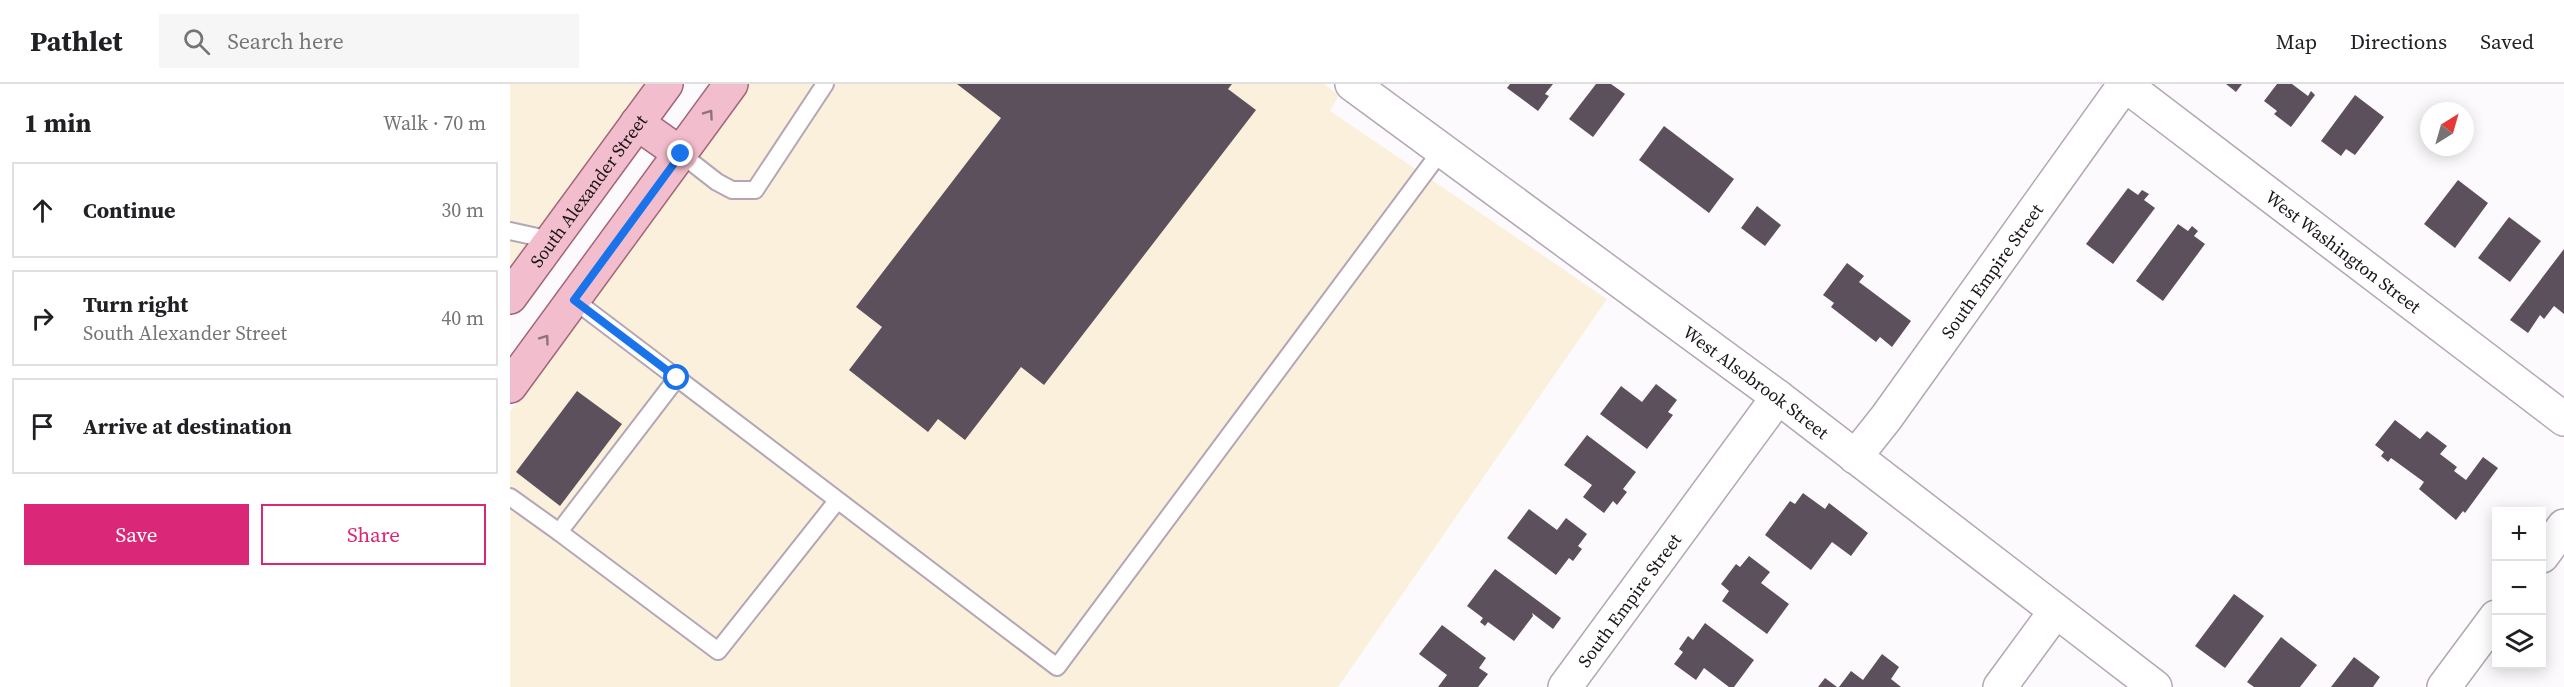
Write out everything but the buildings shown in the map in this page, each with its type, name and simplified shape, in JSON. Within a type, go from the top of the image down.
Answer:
[{"type":"main road","name":"South Alexander Street","points":[[510,297],[666,84]]},
{"type":"main road","points":[[510,386],[730,84]]},
{"type":"main road","points":[[637,123],[681,154]]},
{"type":"street","name":"West Alsobrook Street","points":[[1352,84],[1778,397],[2155,687]]},
{"type":"street","name":"West Washington Street","points":[[2125,84],[2564,419]]},
{"type":"street","name":"South Empire Street","points":[[1855,457],[1893,408],[2125,84]]},
{"type":"street","name":"South Empire Street","points":[[1565,687],[1778,397]]},
{"type":"street","points":[[2546,549],[2564,526]]},
{"type":"street","points":[[2000,687],[2055,612]]},
{"type":"street","points":[[2444,687],[2492,622]]},
{"type":"lane","points":[[681,154],[717,182],[732,190],[755,190],[825,84]]},
{"type":"lane","points":[[574,300],[1057,667],[1441,151]]},
{"type":"lane","points":[[510,231],[552,240]]},
{"type":"lane","points":[[559,532],[677,378]]},
{"type":"lane","points":[[510,497],[718,651],[837,501]]},
{"type":"shaded area","points":[[510,84],[647,84],[510,272]]},
{"type":"shaded area","points":[[749,84],[1324,84],[1339,95],[1330,111],[1607,299],[1338,687],[510,687],[510,412]]},
{"type":"route","points":[[677,378],[574,300],[681,154]]}]
